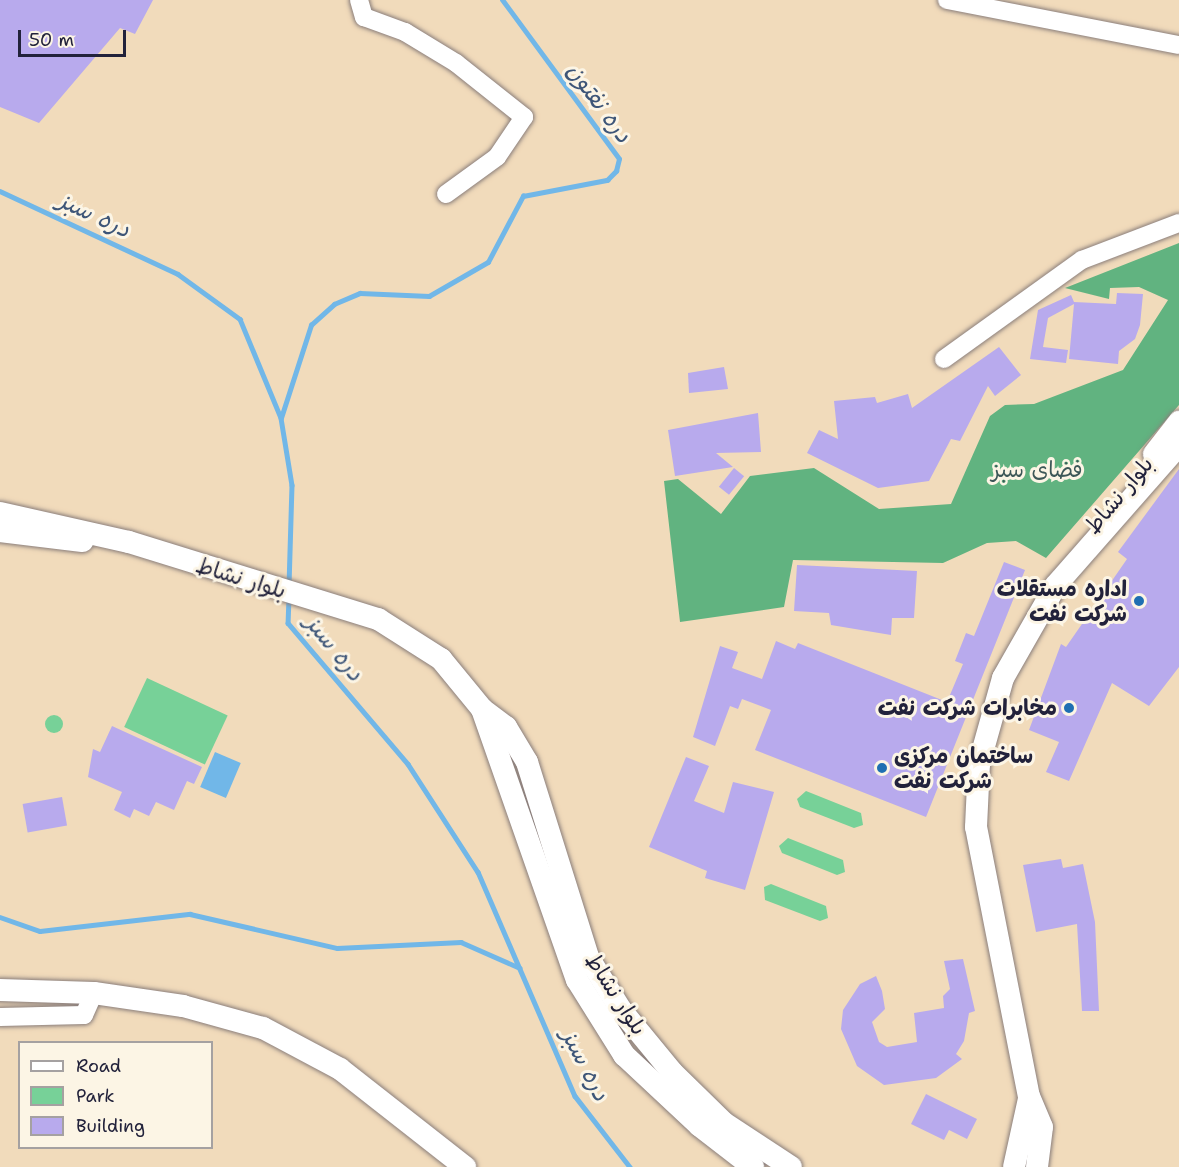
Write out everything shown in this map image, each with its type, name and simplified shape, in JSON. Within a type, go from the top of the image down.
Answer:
[{"type":"main road","name":"بلوار نشاط","points":[[1037,1167],[1042,1127],[1029,1097],[976,827],[979,764],[1003,678],[1087,533],[1179,422]]},
{"type":"main road","name":"بلوار نشاط","points":[[1065,571],[1080,561],[1179,445]]},
{"type":"main road","name":"بلوار نشاط","points":[[0,513],[38,517],[378,619],[441,659],[482,709],[506,727],[527,762],[588,957],[621,1010],[672,1072],[724,1123],[791,1167]]},
{"type":"main road","name":"بلوار نشاط","points":[[0,531],[143,548]]},
{"type":"main road","name":"بلوار نشاط","points":[[482,709],[577,980],[624,1055],[699,1126],[753,1167]]},
{"type":"main road","points":[[0,990],[94,993],[183,1006],[287,1038],[370,1090],[465,1167]]},
{"type":"main road","name":"بلوار نشاط","points":[[1014,1167],[1029,1097]]},
{"type":"street","points":[[359,0],[364,16],[405,32],[456,63],[524,117],[497,157],[446,194]]},
{"type":"street","points":[[947,0],[1179,45]]},
{"type":"street","points":[[944,359],[1082,260],[1179,223]]},
{"type":"street","points":[[0,1017],[84,1015],[94,993]]},
{"type":"green space","name":"فضای سبز","points":[[1179,243],[1179,405],[1046,558],[1016,541],[987,543],[943,563],[793,560],[784,607],[680,622],[664,481],[678,479],[721,514],[750,476],[814,468],[879,509],[951,504],[990,416],[1005,405],[1034,404],[1123,370],[1168,300],[1139,287],[1110,288],[1109,299],[1065,288]]},
{"type":"green space","points":[[147,678],[228,716],[205,765],[124,727]]},
{"type":"green space","points":[[54,715],[60,718],[63,724],[60,730],[54,733],[48,730],[45,724],[48,718]]},
{"type":"green space","points":[[806,791],[861,813],[863,825],[854,828],[800,807],[797,799]]},
{"type":"green space","points":[[788,838],[843,860],[845,872],[837,875],[782,853],[779,846]]},
{"type":"green space","points":[[771,884],[826,906],[828,918],[820,921],[765,900],[764,887]]},
{"type":"water","points":[[215,752],[241,763],[226,798],[200,787]]},
{"type":"building","points":[[0,0],[153,0],[135,34],[120,28],[39,123],[0,107]]},
{"type":"building","points":[[1117,293],[1143,294],[1140,325],[1135,339],[1119,351],[1118,364],[1069,359],[1074,304],[1048,318],[1043,347],[1068,350],[1066,363],[1030,359],[1038,310],[1071,295],[1074,302],[1116,304]]},
{"type":"building","points":[[999,347],[1021,375],[995,396],[988,386],[960,441],[951,439],[929,481],[878,488],[807,453],[819,430],[838,439],[834,401],[875,397],[877,403],[908,394],[912,408]]},
{"type":"building","points":[[724,367],[728,389],[689,393],[688,373]]},
{"type":"building","points":[[758,413],[761,452],[716,453],[733,467],[675,476],[668,430]]},
{"type":"building","points":[[734,468],[744,476],[729,495],[719,487]]},
{"type":"building","name":"اداره مستقلات شرکت نفت","points":[[1179,469],[1179,667],[1149,706],[1112,683],[1069,781],[1046,772],[1059,742],[1029,730],[1061,644],[1066,647],[1127,559],[1118,552]]},
{"type":"building","points":[[1004,562],[1025,570],[926,817],[755,750],[771,710],[742,699],[738,709],[730,706],[715,746],[693,737],[720,646],[738,652],[732,668],[762,679],[776,641],[795,649],[798,643],[947,702],[963,664],[955,661],[966,633],[974,636]]},
{"type":"building","points":[[797,565],[917,571],[914,618],[892,618],[891,635],[831,625],[829,613],[794,611]]},
{"type":"building","points":[[112,726],[202,767],[194,784],[187,781],[174,810],[156,802],[149,816],[134,809],[130,818],[114,810],[122,792],[88,777],[93,749],[100,752]]},
{"type":"building","points":[[686,757],[709,766],[694,801],[724,813],[733,782],[774,792],[745,890],[705,878],[707,871],[649,847]]},
{"type":"building","points":[[62,797],[67,826],[28,833],[23,804]]},
{"type":"building","points":[[1061,859],[1063,868],[1083,864],[1095,922],[1099,1011],[1082,1011],[1077,924],[1036,932],[1023,865]]},
{"type":"building","points":[[963,959],[975,1011],[969,1013],[964,1041],[956,1054],[962,1059],[936,1078],[884,1085],[857,1066],[841,1029],[843,1010],[860,984],[876,976],[882,991],[885,1009],[872,1022],[879,1042],[887,1047],[917,1042],[914,1013],[944,1008],[943,996],[950,989],[944,961]]},
{"type":"building","points":[[926,1094],[977,1119],[967,1139],[949,1130],[944,1140],[911,1124]]},
{"type":"waterway","name":"دره نفتون","points":[[281,418],[311,325],[334,304],[360,293],[429,296],[488,262],[523,196],[607,180],[616,171],[619,159],[502,0]]},
{"type":"waterway","name":"دره سبز","points":[[0,191],[178,274],[240,319],[281,418],[292,485],[289,586]]},
{"type":"waterway","name":"دره سبز","points":[[289,597],[288,623],[408,764],[478,872],[575,1096],[630,1167]]},
{"type":"waterway","points":[[0,917],[40,931],[190,914],[337,948],[461,942],[520,968]]},
{"type":"place","name":"اداره مستقلات شرکت نفت","points":[[1139,601]]},
{"type":"place","name":"مخابرات شرکت نفت","points":[[1069,708]]},
{"type":"place","name":"ساختمان مرکزی شرکت نفت","points":[[882,768]]}]
